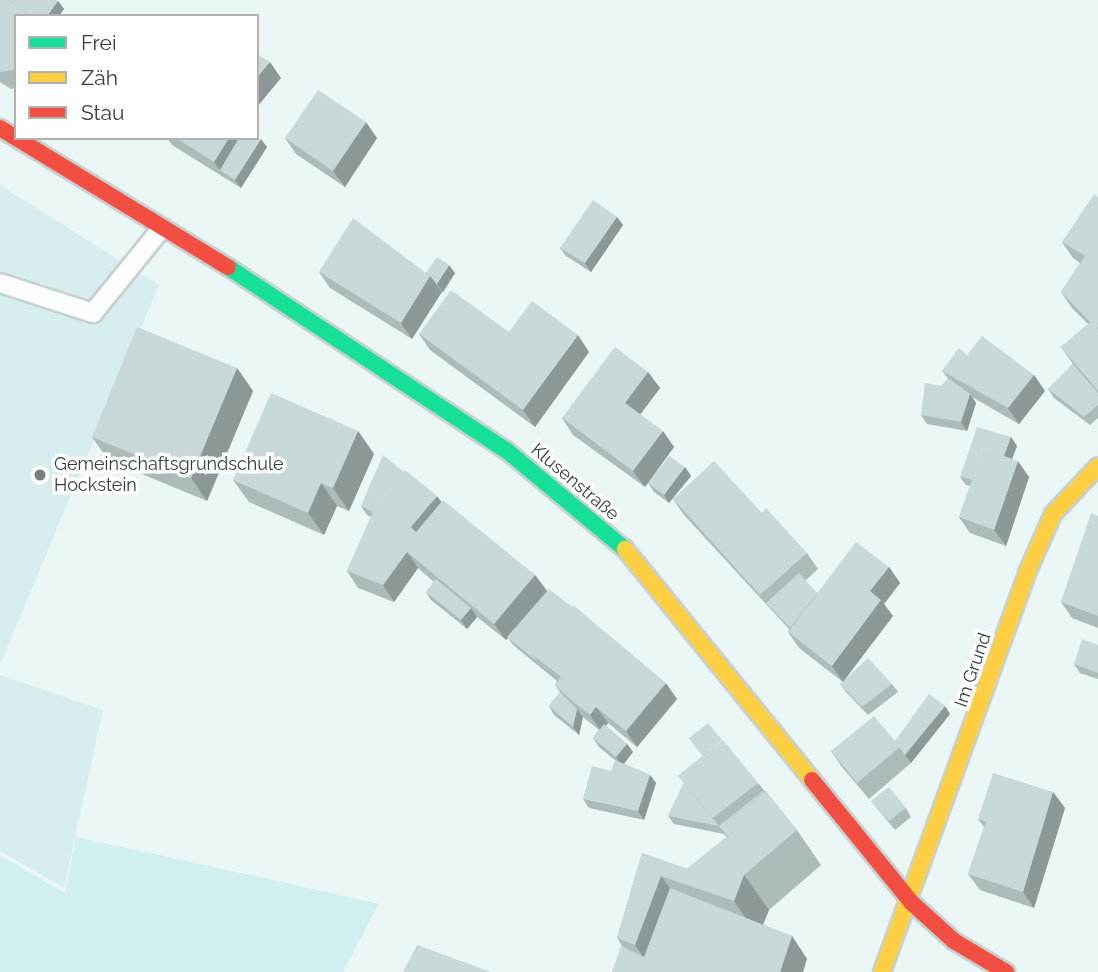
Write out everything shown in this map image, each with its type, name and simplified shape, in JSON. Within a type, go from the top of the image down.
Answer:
[{"type":"street","name":"Klusenstraße","points":[[19,140],[506,450],[622,546],[912,903],[954,941],[1006,972]]},
{"type":"street","name":"Im Grund","points":[[882,972],[912,903],[1027,573],[1053,514],[1098,466]]},
{"type":"lane","points":[[0,283],[93,313],[161,229]]},
{"type":"shaded area","name":"Gemeinschaftsgrundschule Hockstein","points":[[0,185],[159,285],[0,665]]},
{"type":"shaded area","points":[[0,675],[103,710],[64,888],[0,851]]},
{"type":"shaded area","points":[[76,837],[379,904],[343,972],[0,972],[0,855],[65,893]]},
{"type":"building","points":[[0,0],[9,0],[26,14],[14,14],[14,70],[0,72]]},
{"type":"building","points":[[9,0],[58,1],[48,14],[26,14]]},
{"type":"building","points":[[259,55],[270,62],[259,75]]},
{"type":"building","points":[[318,90],[366,122],[333,171],[285,138]]},
{"type":"building","points":[[261,139],[235,180],[220,170],[238,140]]},
{"type":"building","points":[[179,140],[228,140],[214,162]]},
{"type":"building","points":[[1094,194],[1098,197],[1098,391],[1061,347],[1090,322],[1061,292],[1085,256],[1062,242]]},
{"type":"building","points":[[593,200],[617,217],[585,263],[560,248]]},
{"type":"building","points":[[353,218],[430,276],[401,323],[319,272]]},
{"type":"building","points":[[437,257],[449,265],[437,284],[426,273]]},
{"type":"building","points":[[451,290],[509,332],[532,301],[578,335],[523,410],[419,334]]},
{"type":"building","points":[[137,327],[237,368],[191,478],[92,437]]},
{"type":"building","points":[[982,336],[1034,375],[1008,408],[942,371],[959,348],[967,355]]},
{"type":"building","points":[[615,347],[648,372],[625,403],[663,431],[633,471],[562,418]]},
{"type":"building","points":[[1073,364],[1098,393],[1098,405],[1084,417],[1048,389]]},
{"type":"building","points":[[948,378],[970,394],[961,422],[921,415],[925,383],[942,386]]},
{"type":"building","points":[[271,393],[358,431],[333,488],[321,483],[308,513],[233,480]]},
{"type":"building","points":[[977,427],[1011,437],[1004,456],[983,448],[972,480],[960,477]]},
{"type":"building","points":[[983,448],[1018,461],[994,530],[959,517]]},
{"type":"building","points":[[383,455],[404,472],[373,512],[361,506]]},
{"type":"building","points":[[669,456],[685,467],[664,495],[648,483]]},
{"type":"building","points":[[714,461],[762,513],[766,508],[807,553],[760,595],[673,499]]},
{"type":"building","points":[[405,470],[437,496],[411,527],[416,532],[443,500],[535,575],[494,624],[407,552],[383,585],[347,571],[375,507]]},
{"type":"building","points":[[1091,513],[1098,516],[1098,616],[1061,602]]},
{"type":"building","points":[[856,542],[889,567],[870,591],[881,600],[832,666],[788,632]]},
{"type":"building","points":[[799,573],[817,593],[790,628],[766,603]]},
{"type":"building","points":[[436,579],[471,608],[461,620],[426,592]]},
{"type":"building","points":[[549,589],[572,607],[533,655],[539,663],[507,637]]},
{"type":"building","points":[[573,605],[666,683],[626,731],[596,707],[590,715],[572,701],[555,685],[561,677],[533,655]]},
{"type":"building","points":[[1082,639],[1098,645],[1098,673],[1074,664]]},
{"type":"building","points":[[868,658],[892,684],[862,707],[840,684]]},
{"type":"building","points":[[560,692],[577,709],[573,727],[549,706]]},
{"type":"building","points":[[929,694],[945,706],[905,755],[895,741]]},
{"type":"building","points":[[874,716],[900,747],[857,783],[831,751]]},
{"type":"building","points":[[708,723],[722,740],[703,756],[689,738]]},
{"type":"building","points":[[604,724],[627,744],[616,757],[593,738]]},
{"type":"building","points":[[723,740],[758,783],[713,818],[678,776]]},
{"type":"building","points":[[615,760],[650,775],[638,811],[583,799],[592,766],[611,771]]},
{"type":"building","points":[[993,773],[1053,792],[1023,892],[968,874],[986,822],[978,819]]},
{"type":"building","points":[[684,783],[719,826],[668,816]]},
{"type":"building","points":[[889,787],[906,808],[889,821],[871,801]]},
{"type":"building","points":[[763,791],[726,823],[733,833],[728,837],[719,826]]},
{"type":"building","points":[[766,791],[797,830],[744,875],[734,901],[661,876],[635,945],[617,938],[642,853],[687,869],[733,833],[726,823]]},
{"type":"building","points":[[670,888],[792,936],[780,972],[612,972],[621,946],[644,957]]},
{"type":"building","points":[[417,945],[491,972],[403,972]]},
{"type":"traffic: fast","points":[[228,267],[506,450],[625,549]]},
{"type":"traffic: slow","points":[[882,972],[1027,573],[1053,514],[1098,466]]},
{"type":"traffic: slow","points":[[625,549],[812,780]]},
{"type":"traffic: jam","points":[[0,128],[14,137]]},
{"type":"traffic: jam","points":[[20,140],[228,267]]},
{"type":"traffic: jam","points":[[812,780],[912,903],[954,941],[1006,972]]},
{"type":"place","name":"Gemeinschaftsgrundschule Hockstein","points":[[40,475]]}]
